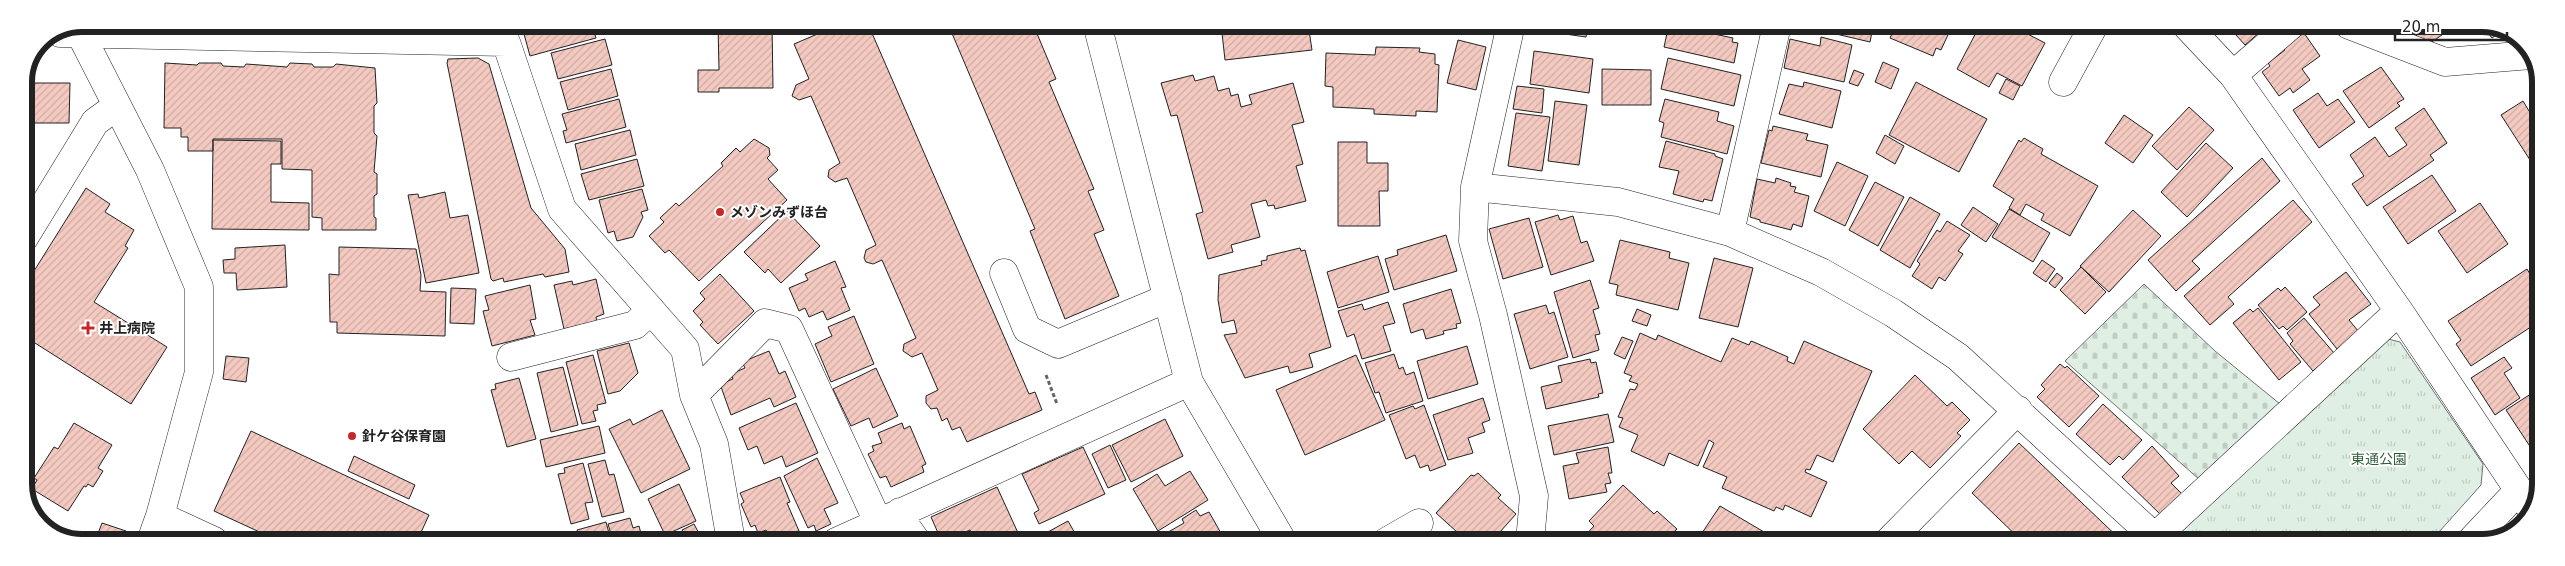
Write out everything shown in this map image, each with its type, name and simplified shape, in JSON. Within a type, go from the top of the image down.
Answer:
[{"type":"street","points":[[73,33],[506,42],[562,209],[685,349],[694,395],[714,444],[730,534]]},
{"type":"street","points":[[1099,33],[1189,382],[1278,534]]},
{"type":"street","points":[[1509,33],[1475,187],[1473,241],[1493,314],[1534,496],[1531,534]]},
{"type":"street","points":[[1730,232],[1776,33]]},
{"type":"street","points":[[2063,82],[2090,33]]},
{"type":"street","points":[[2194,33],[2233,75],[2399,311],[2525,501],[2481,534]]},
{"type":"street","points":[[2233,75],[2282,33]]},
{"type":"street","points":[[2370,33],[2445,62],[2524,56]]},
{"type":"street","points":[[70,34],[117,106],[150,170],[199,287],[199,372],[154,534]]},
{"type":"street","points":[[33,223],[95,122],[117,106]]},
{"type":"street","points":[[1475,187],[1618,202],[1730,232],[1821,272],[1893,313],[1958,356],[2151,534]]},
{"type":"street","points":[[1004,273],[1026,329],[1058,344],[1168,298]]},
{"type":"street","points":[[511,357],[635,325],[651,310]]},
{"type":"street","points":[[2163,534],[2399,311]]},
{"type":"street","points":[[694,395],[765,323],[789,329],[889,517],[907,528],[911,534]]},
{"type":"street","points":[[853,534],[1189,382]]},
{"type":"street","points":[[1896,534],[2018,410]]},
{"type":"street","points":[[160,516],[199,534]]},
{"type":"street","points":[[1400,534],[1419,523]]},
{"type":"green space","points":[[2144,284],[2215,351],[2280,404],[2200,480],[2065,361]]},
{"type":"green space","name":"東通公園","points":[[2384,338],[2400,342],[2483,464],[2481,485],[2437,534],[2178,534]]},
{"type":"building","points":[[595,33],[596,38],[530,56],[524,34]]},
{"type":"building","points":[[718,33],[772,33],[773,88],[719,88],[719,92],[698,92],[698,70],[719,70]]},
{"type":"building","points":[[820,33],[872,33],[1029,394],[1035,392],[1042,410],[967,442],[960,427],[952,430],[947,418],[942,421],[937,408],[931,409],[926,403],[926,396],[938,390],[922,353],[912,357],[903,351],[904,344],[916,338],[882,260],[873,264],[866,262],[864,258],[866,250],[876,245],[847,178],[835,182],[828,177],[829,170],[840,163],[811,96],[799,100],[792,96],[796,85],[809,79],[794,44]]},
{"type":"building","points":[[952,33],[1037,33],[1056,79],[1049,82],[1094,189],[1088,191],[1104,230],[1094,234],[1119,296],[1065,319],[1030,231],[1035,229]]},
{"type":"building","points":[[1222,33],[1309,33],[1312,50],[1225,60]]},
{"type":"building","points":[[1558,33],[1587,33],[1586,37]]},
{"type":"building","points":[[1667,33],[1710,33],[1733,38],[1732,42],[1738,43],[1734,63],[1664,47]]},
{"type":"building","points":[[1832,33],[1872,33],[1870,42]]},
{"type":"building","points":[[1892,33],[1949,33],[1941,50],[1936,48],[1933,56],[1890,38]]},
{"type":"building","points":[[1976,33],[2026,33],[2045,43],[2022,86],[1997,73],[1989,87],[1957,69]]},
{"type":"building","points":[[2234,33],[2259,33],[2245,45]]},
{"type":"building","points":[[2304,33],[2320,56],[2302,69],[2310,80],[2293,93],[2290,88],[2279,96],[2262,72],[2270,66],[2268,63],[2285,50],[2283,48]]},
{"type":"building","points":[[2415,33],[2445,33],[2429,44],[2425,39],[2421,42]]},
{"type":"building","points":[[2488,33],[2497,34],[2492,38]]},
{"type":"building","points":[[1821,37],[1852,45],[1844,82],[1784,68],[1790,39],[1820,46]]},
{"type":"building","points":[[605,39],[612,65],[558,79],[551,53]]},
{"type":"building","points":[[1458,40],[1486,47],[1476,90],[1447,83]]},
{"type":"building","points":[[1376,47],[1420,48],[1419,52],[1435,54],[1435,64],[1439,65],[1437,112],[1416,111],[1416,116],[1374,114],[1374,109],[1333,107],[1333,87],[1325,86],[1326,53],[1375,55]]},
{"type":"building","points":[[1534,51],[1593,59],[1589,93],[1530,84]]},
{"type":"building","points":[[478,58],[489,64],[531,208],[565,249],[569,272],[545,277],[543,274],[504,282],[503,278],[493,281],[491,279],[447,63],[448,59]]},
{"type":"building","points":[[1668,58],[1741,75],[1734,106],[1661,89]]},
{"type":"building","points":[[1883,62],[1899,69],[1891,89],[1875,82]]},
{"type":"building","points":[[165,63],[197,65],[199,63],[221,63],[223,66],[244,67],[246,64],[287,67],[290,63],[312,64],[314,67],[333,67],[336,64],[375,68],[377,103],[374,106],[374,133],[377,136],[374,172],[377,174],[377,194],[374,196],[374,217],[376,218],[376,230],[322,230],[322,218],[312,217],[312,170],[282,169],[282,139],[213,139],[213,151],[188,151],[188,137],[181,137],[181,128],[164,128]]},
{"type":"building","points":[[2381,67],[2404,99],[2397,103],[2400,106],[2369,128],[2343,91]]},
{"type":"building","points":[[611,69],[618,96],[568,110],[560,82]]},
{"type":"building","points":[[1602,69],[1651,70],[1651,105],[1602,105]]},
{"type":"building","points":[[1854,70],[1864,74],[1858,86],[1849,83]]},
{"type":"building","points":[[1193,75],[1195,81],[1214,76],[1218,91],[1229,88],[1231,96],[1238,94],[1241,107],[1252,104],[1249,95],[1293,83],[1304,122],[1292,125],[1303,164],[1296,166],[1306,201],[1275,209],[1274,205],[1268,206],[1266,200],[1251,204],[1260,237],[1231,245],[1233,252],[1208,259],[1196,214],[1203,212],[1177,115],[1171,116],[1161,83]]},
{"type":"building","points":[[2006,79],[2020,86],[2013,100],[1999,93]]},
{"type":"building","points":[[1804,82],[1841,91],[1832,128],[1779,114],[1789,84],[1803,87]]},
{"type":"building","points":[[1916,82],[1987,119],[1959,172],[1889,135]]},
{"type":"building","points":[[33,83],[70,83],[69,123],[33,123]]},
{"type":"building","points":[[1517,86],[1544,89],[1542,113],[1513,109]]},
{"type":"building","points":[[2318,93],[2327,106],[2338,99],[2355,122],[2319,148],[2293,110]]},
{"type":"building","points":[[619,99],[626,127],[566,143],[563,131],[567,130],[562,114]]},
{"type":"building","points":[[1665,99],[1719,112],[1717,121],[1734,126],[1727,154],[1661,137],[1664,123],[1659,121]]},
{"type":"building","points":[[1555,101],[1587,105],[1579,165],[1548,161]]},
{"type":"building","points":[[2523,101],[2529,111],[2532,109],[2532,163],[2501,115]]},
{"type":"building","points":[[2189,107],[2214,130],[2177,170],[2152,146]]},
{"type":"building","points":[[2424,108],[2447,143],[2430,155],[2434,160],[2367,206],[2352,184],[2364,176],[2350,155],[2375,137],[2389,157],[2407,145],[2395,128]]},
{"type":"building","points":[[1516,113],[1550,117],[1542,171],[1508,166]]},
{"type":"building","points":[[2124,115],[2153,135],[2133,163],[2105,143]]},
{"type":"building","points":[[1773,126],[1808,134],[1806,140],[1828,145],[1821,177],[1761,163],[1769,130],[1772,131]]},
{"type":"building","points":[[630,130],[636,155],[581,170],[575,144]]},
{"type":"building","points":[[1885,135],[1904,146],[1895,164],[1876,153]]},
{"type":"building","points":[[2024,138],[2043,149],[2041,154],[2098,186],[2070,236],[2041,220],[2044,214],[2026,204],[2020,215],[2009,208],[2014,199],[1993,186],[2019,140],[2021,142]]},
{"type":"building","name":"メゾンみずほ台","points":[[754,139],[769,148],[770,155],[767,158],[778,170],[768,179],[787,200],[699,281],[669,250],[665,253],[649,236],[664,222],[660,218],[676,203],[679,206],[723,166],[721,163],[736,148],[740,152]]},
{"type":"building","points":[[213,140],[281,141],[281,164],[271,164],[271,202],[309,203],[309,230],[212,229]]},
{"type":"building","points":[[1666,141],[1715,154],[1715,156],[1723,159],[1712,201],[1704,199],[1703,202],[1673,194],[1679,171],[1659,167]]},
{"type":"building","points":[[1338,142],[1367,142],[1367,163],[1388,163],[1388,191],[1379,191],[1380,226],[1338,226]]},
{"type":"building","points":[[2206,143],[2233,168],[2187,217],[2161,192]]},
{"type":"building","points":[[2262,158],[2280,181],[2192,261],[2200,269],[2176,291],[2148,260]]},
{"type":"building","points":[[637,159],[644,186],[589,200],[581,174]]},
{"type":"building","points":[[1837,162],[1868,176],[1845,226],[1814,211]]},
{"type":"building","points":[[2432,175],[2456,211],[2408,244],[2383,207]]},
{"type":"building","points":[[1776,178],[1791,183],[1790,186],[1796,187],[1794,192],[1809,196],[1802,227],[1793,224],[1791,230],[1760,222],[1760,220],[1750,217],[1757,179],[1775,183]]},
{"type":"building","points":[[1875,182],[1904,197],[1878,246],[1849,230]]},
{"type":"building","points":[[86,188],[110,204],[105,212],[134,230],[125,246],[128,248],[94,302],[167,347],[131,404],[33,342],[33,273]]},
{"type":"building","points":[[642,189],[648,210],[641,212],[643,217],[633,237],[617,241],[614,231],[608,233],[599,200]]},
{"type":"building","points":[[445,192],[450,218],[468,215],[479,273],[426,283],[408,195],[418,194],[419,198]]},
{"type":"building","points":[[1910,197],[1940,214],[1910,268],[1880,250]]},
{"type":"building","points":[[2293,200],[2312,222],[2228,297],[2234,304],[2210,325],[2184,296]]},
{"type":"building","points":[[2480,203],[2508,244],[2467,273],[2438,231]]},
{"type":"building","points":[[1973,207],[1998,224],[1986,242],[1961,225]]},
{"type":"building","points":[[2009,209],[2050,233],[2033,262],[1992,237]]},
{"type":"building","points":[[2133,210],[2161,236],[2109,292],[2080,266]]},
{"type":"building","points":[[787,211],[820,246],[781,283],[768,269],[765,273],[744,252]]},
{"type":"building","points":[[1558,215],[1560,220],[1573,216],[1581,243],[1587,241],[1594,261],[1551,275],[1535,222]]},
{"type":"building","points":[[1529,218],[1543,267],[1503,279],[1489,229]]},
{"type":"building","points":[[1947,221],[1970,235],[1958,251],[1963,254],[1945,281],[1939,277],[1932,289],[1912,276],[1920,264],[1917,261],[1937,230],[1940,232]]},
{"type":"building","points":[[1446,235],[1457,271],[1394,290],[1385,259],[1398,255],[1397,250]]},
{"type":"building","points":[[1620,240],[1670,252],[1669,258],[1689,263],[1678,310],[1616,295],[1618,285],[1609,283]]},
{"type":"building","points":[[285,245],[287,287],[237,290],[236,273],[224,273],[223,260],[235,259],[235,248]]},
{"type":"building","points":[[339,247],[416,249],[421,275],[420,291],[446,292],[445,336],[337,333],[337,322],[330,322],[329,274],[339,275]]},
{"type":"building","points":[[1300,248],[1301,251],[1305,250],[1331,347],[1309,354],[1313,367],[1290,373],[1288,366],[1245,378],[1224,335],[1237,333],[1234,320],[1222,323],[1218,300],[1219,275],[1262,265],[1261,261],[1267,260],[1267,256]]},
{"type":"building","points":[[1378,256],[1389,292],[1338,308],[1327,272]]},
{"type":"building","points":[[1714,258],[1753,268],[1738,327],[1699,318]]},
{"type":"building","points":[[2042,260],[2055,269],[2046,282],[2033,273]]},
{"type":"building","points":[[835,261],[846,287],[841,288],[850,310],[827,320],[823,311],[809,317],[805,308],[799,311],[789,288],[808,280],[805,274]]},
{"type":"building","points":[[2081,267],[2106,292],[2085,314],[2060,290]]},
{"type":"building","points":[[2527,269],[2532,277],[2532,326],[2471,366],[2456,344],[2461,340],[2448,321]]},
{"type":"building","points":[[2346,272],[2371,304],[2349,320],[2359,332],[2337,349],[2309,314],[2320,305],[2313,297]]},
{"type":"building","points":[[2057,273],[2063,278],[2055,288],[2049,283]]},
{"type":"building","points":[[720,274],[754,311],[718,344],[700,325],[703,322],[693,311],[705,299],[700,293]]},
{"type":"building","points":[[596,279],[604,314],[596,317],[597,321],[564,329],[554,285],[572,281],[573,285]]},
{"type":"building","points":[[1590,280],[1599,308],[1593,310],[1600,334],[1595,335],[1599,350],[1573,358],[1554,292]]},
{"type":"building","points":[[530,285],[536,319],[530,320],[535,335],[492,346],[483,311],[489,310],[485,296]]},
{"type":"building","points":[[2285,287],[2307,312],[2287,330],[2283,326],[2279,329],[2258,305],[2278,288],[2281,291]]},
{"type":"building","points":[[451,288],[476,289],[474,324],[450,323]]},
{"type":"building","points":[[1451,289],[1461,323],[1456,324],[1457,328],[1443,331],[1444,334],[1426,339],[1423,329],[1411,333],[1403,304]]},
{"type":"building","points":[[1388,302],[1395,323],[1383,326],[1391,351],[1362,359],[1354,334],[1347,337],[1338,311],[1362,304],[1364,310]]},
{"type":"building","points":[[1546,305],[1549,314],[1554,312],[1568,357],[1530,369],[1514,314]]},
{"type":"building","points":[[2258,308],[2301,362],[2279,380],[2233,323],[2250,309],[2253,312]]},
{"type":"building","points":[[1637,309],[1651,315],[1647,326],[1632,321]]},
{"type":"building","points":[[854,316],[874,364],[831,382],[815,344],[832,336],[828,327]]},
{"type":"building","points":[[2304,318],[2334,353],[2313,371],[2290,344],[2293,341],[2287,333]]},
{"type":"building","points":[[1640,333],[1656,340],[1658,335],[1721,362],[1732,338],[1749,345],[1751,341],[1756,343],[1788,357],[1787,361],[1794,364],[1804,341],[1872,371],[1833,462],[1817,455],[1810,470],[1806,469],[1805,472],[1827,482],[1811,517],[1785,505],[1783,510],[1776,507],[1774,511],[1722,488],[1727,477],[1703,467],[1714,443],[1709,440],[1698,466],[1669,453],[1664,466],[1631,451],[1638,435],[1619,427],[1623,418],[1618,417],[1630,389],[1635,390],[1638,384],[1629,381],[1632,376],[1624,373]]},
{"type":"building","points":[[1622,337],[1633,341],[1625,359],[1614,354]]},
{"type":"building","points":[[629,343],[638,373],[620,391],[608,394],[597,351]]},
{"type":"building","points":[[1467,346],[1478,384],[1428,399],[1417,361]]},
{"type":"building","points":[[769,351],[779,374],[785,371],[796,397],[774,407],[770,398],[731,415],[720,384],[733,379],[731,374],[745,368],[742,362]]},
{"type":"building","points":[[1394,354],[1399,369],[1403,367],[1406,375],[1414,372],[1423,401],[1386,413],[1379,392],[1375,393],[1365,363]]},
{"type":"building","points":[[593,355],[606,403],[597,405],[598,410],[593,411],[596,421],[582,424],[566,362]]},
{"type":"building","points":[[1356,355],[1385,420],[1305,455],[1276,390]]},
{"type":"building","points":[[226,356],[249,358],[246,382],[223,379]]},
{"type":"building","points":[[2504,357],[2512,368],[2504,373],[2520,398],[2495,415],[2471,378]]},
{"type":"building","points":[[1590,359],[1591,363],[1596,362],[1603,393],[1598,394],[1599,397],[1546,409],[1541,387],[1562,382],[1558,366]]},
{"type":"building","points":[[2060,364],[2065,368],[2067,366],[2099,396],[2069,427],[2037,397],[2045,389],[2041,385]]},
{"type":"building","points":[[563,367],[578,425],[551,432],[537,373]]},
{"type":"building","points":[[876,368],[898,416],[873,428],[869,418],[851,426],[833,389]]},
{"type":"building","points":[[1915,375],[1947,406],[1952,402],[1970,420],[1957,433],[1961,436],[1930,468],[1912,451],[1899,464],[1863,429]]},
{"type":"building","points":[[519,378],[536,439],[507,447],[491,390],[496,389],[495,384]]},
{"type":"building","points":[[2532,393],[2532,449],[2506,410]]},
{"type":"building","points":[[1483,398],[1490,420],[1482,423],[1485,432],[1468,438],[1473,453],[1448,460],[1433,415]]},
{"type":"building","points":[[796,403],[818,453],[786,467],[782,456],[764,464],[757,446],[748,450],[739,428]]},
{"type":"building","points":[[2103,404],[2142,440],[2123,460],[2119,456],[2110,465],[2076,434]]},
{"type":"building","points":[[1424,405],[1446,465],[1430,471],[1428,465],[1420,468],[1415,455],[1406,459],[1389,415],[1413,406],[1415,409]]},
{"type":"building","points":[[662,410],[690,469],[641,493],[609,429],[630,419],[633,425]]},
{"type":"building","points":[[1608,414],[1614,442],[1554,455],[1548,426]]},
{"type":"building","points":[[1165,419],[1183,456],[1131,482],[1112,445]]},
{"type":"building","points":[[74,423],[112,445],[98,468],[103,471],[93,487],[88,484],[86,487],[84,486],[68,511],[33,490],[37,480],[34,478],[54,447],[58,449]]},
{"type":"building","points":[[902,423],[904,429],[910,426],[926,464],[922,466],[924,472],[891,487],[886,476],[880,478],[868,454],[874,451],[872,446],[882,443],[878,433]]},
{"type":"building","points":[[599,426],[605,453],[546,467],[540,440]]},
{"type":"building","points":[[251,431],[429,515],[420,534],[264,534],[214,511]]},
{"type":"building","points":[[2019,443],[2115,534],[2015,534],[1972,493]]},
{"type":"building","points":[[1110,445],[1126,480],[1108,488],[1092,454]]},
{"type":"building","points":[[2152,446],[2179,476],[2171,483],[2182,494],[2161,515],[2122,477]]},
{"type":"building","points":[[1083,447],[1105,494],[1039,524],[1034,513],[1039,510],[1022,474]]},
{"type":"building","points":[[1608,447],[1612,473],[1608,473],[1611,483],[1605,484],[1607,492],[1569,499],[1563,466],[1579,463],[1576,453]]},
{"type":"building","points":[[354,456],[415,485],[409,499],[348,471]]},
{"type":"building","points":[[817,458],[838,503],[824,509],[831,524],[816,531],[814,525],[808,528],[784,476]]},
{"type":"building","points":[[605,460],[609,475],[614,474],[624,512],[602,517],[588,464]]},
{"type":"building","points":[[583,463],[593,502],[585,503],[589,519],[571,524],[558,474],[565,473],[564,468]]},
{"type":"building","points":[[1190,471],[1208,500],[1158,531],[1133,489],[1157,474],[1165,486]]},
{"type":"building","points":[[1478,473],[1501,495],[1498,498],[1516,514],[1498,534],[1459,534],[1436,513],[1471,475],[1474,476]]},
{"type":"building","points":[[780,477],[790,502],[787,503],[799,531],[791,534],[768,534],[766,530],[758,533],[755,525],[751,527],[741,504],[744,502],[740,493]]},
{"type":"building","points":[[679,484],[696,521],[665,534],[648,499]]},
{"type":"building","points":[[1623,485],[1654,514],[1657,511],[1677,529],[1672,534],[1586,534],[1594,526],[1589,521]]},
{"type":"building","points":[[997,487],[1019,534],[972,534],[970,530],[961,534],[938,534],[931,517]]},
{"type":"building","points":[[1720,506],[1764,532],[1763,534],[1701,534]]},
{"type":"building","points":[[1196,510],[1200,516],[1209,512],[1221,534],[1165,534],[1184,523],[1182,519]]},
{"type":"building","points":[[630,518],[633,528],[639,526],[641,534],[611,534],[608,524]]},
{"type":"building","points":[[1068,521],[1075,534],[1046,534]]},
{"type":"building","points":[[606,522],[609,534],[578,534],[577,530]]},
{"type":"building","points":[[102,523],[126,531],[125,534],[98,534]]},
{"type":"building","points":[[694,524],[699,534],[682,534],[684,533],[682,530]]},
{"type":"place","name":"メゾンみずほ台","points":[[720,212]]},
{"type":"place","name":"井上病院","points":[[88,328]]},
{"type":"place","name":"針ケ谷保育園","points":[[352,436]]}]
